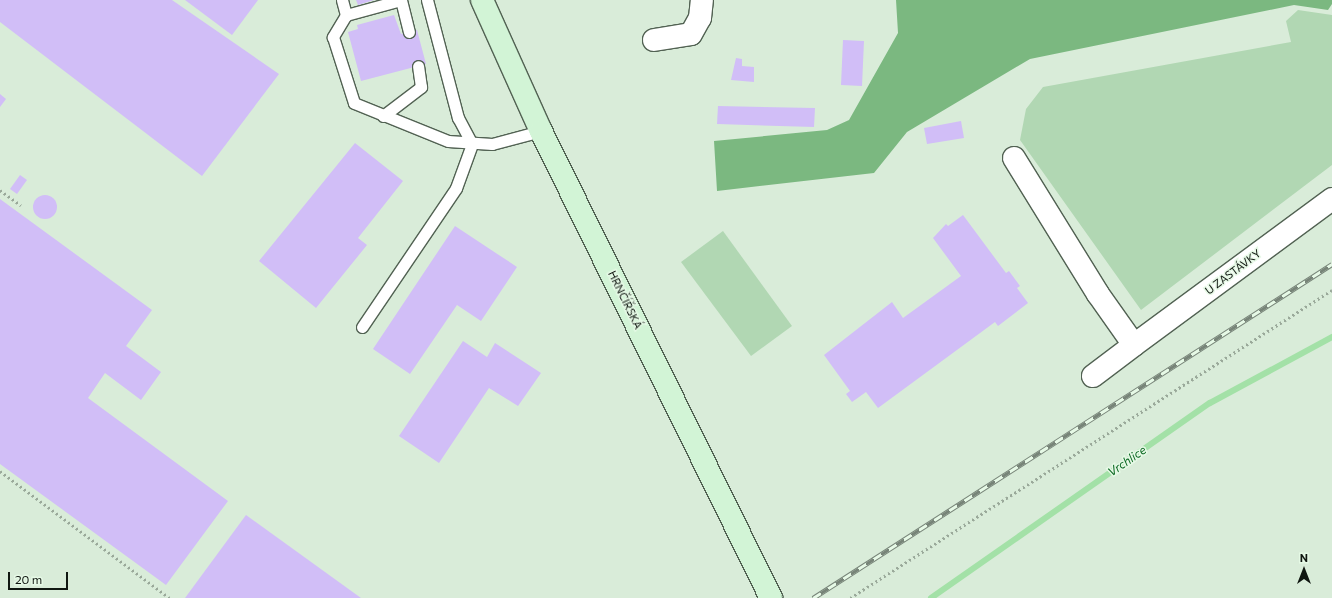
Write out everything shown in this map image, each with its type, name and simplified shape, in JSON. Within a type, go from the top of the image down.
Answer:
[{"type":"main road","name":"HRNČÍŘSKÁ","points":[[482,0],[541,131],[771,598]]},
{"type":"street","points":[[654,40],[691,34],[700,18],[702,0]]},
{"type":"street","points":[[1014,158],[1098,294],[1134,346]]},
{"type":"street","name":"U ZASTÁVKY","points":[[1093,376],[1332,198]]},
{"type":"lane","points":[[342,0],[346,15]]},
{"type":"lane","points":[[410,32],[401,0],[346,15],[333,37],[354,103],[425,135],[472,144],[492,144],[541,131]]},
{"type":"lane","points":[[362,327],[456,188],[472,144],[458,118],[427,0]]},
{"type":"lane","points":[[383,116],[421,87],[418,66]]},
{"type":"path","points":[[0,190],[20,205]]},
{"type":"path","points":[[850,598],[1332,290]]},
{"type":"path","points":[[0,471],[170,598]]},
{"type":"green space","points":[[896,0],[1332,0],[1332,4],[1328,10],[1294,5],[1030,59],[907,132],[874,173],[717,191],[714,141],[827,130],[849,120],[898,33]]},
{"type":"green space","points":[[1298,10],[1332,15],[1332,165],[1141,310],[1020,140],[1026,109],[1043,87],[1291,42],[1286,21]]},
{"type":"green space","points":[[723,231],[792,326],[751,356],[681,262]]},
{"type":"building","points":[[0,0],[172,0],[279,74],[202,176],[0,22]]},
{"type":"building","points":[[185,0],[258,0],[232,35]]},
{"type":"building","points":[[356,0],[374,0],[358,5]]},
{"type":"building","points":[[394,15],[401,34],[417,30],[426,64],[361,81],[348,32],[358,29],[357,25]]},
{"type":"building","points":[[843,40],[864,41],[862,86],[841,85]]},
{"type":"building","points":[[736,58],[742,59],[742,66],[754,67],[754,82],[731,80]]},
{"type":"building","points":[[0,94],[6,99],[0,107]]},
{"type":"building","points":[[718,106],[815,108],[814,127],[717,124]]},
{"type":"building","points":[[961,121],[964,138],[927,144],[924,128]]},
{"type":"building","points":[[355,143],[403,181],[358,238],[367,245],[316,308],[259,261]]},
{"type":"building","points":[[20,175],[27,180],[17,194],[10,189]]},
{"type":"building","points":[[45,195],[54,198],[57,207],[54,216],[45,219],[36,216],[33,207],[36,198]]},
{"type":"building","points":[[0,199],[152,310],[126,346],[161,372],[141,400],[105,373],[88,398],[228,501],[166,585],[0,464]]},
{"type":"building","points":[[963,215],[1006,273],[1009,271],[1020,286],[1017,288],[1028,303],[998,326],[995,322],[878,408],[866,392],[852,402],[846,394],[850,391],[824,355],[892,302],[903,318],[961,276],[933,238],[946,224],[948,226]]},
{"type":"building","points":[[455,226],[517,267],[481,321],[457,305],[410,374],[373,349]]},
{"type":"building","points":[[463,341],[487,357],[495,343],[541,373],[518,406],[489,388],[439,463],[399,436]]},
{"type":"building","points":[[246,515],[361,598],[185,598]]},
{"type":"waterway","name":"Vrchlice","points":[[931,598],[1210,403],[1332,337]]},
{"type":"railway","points":[[813,598],[1332,264]]}]
